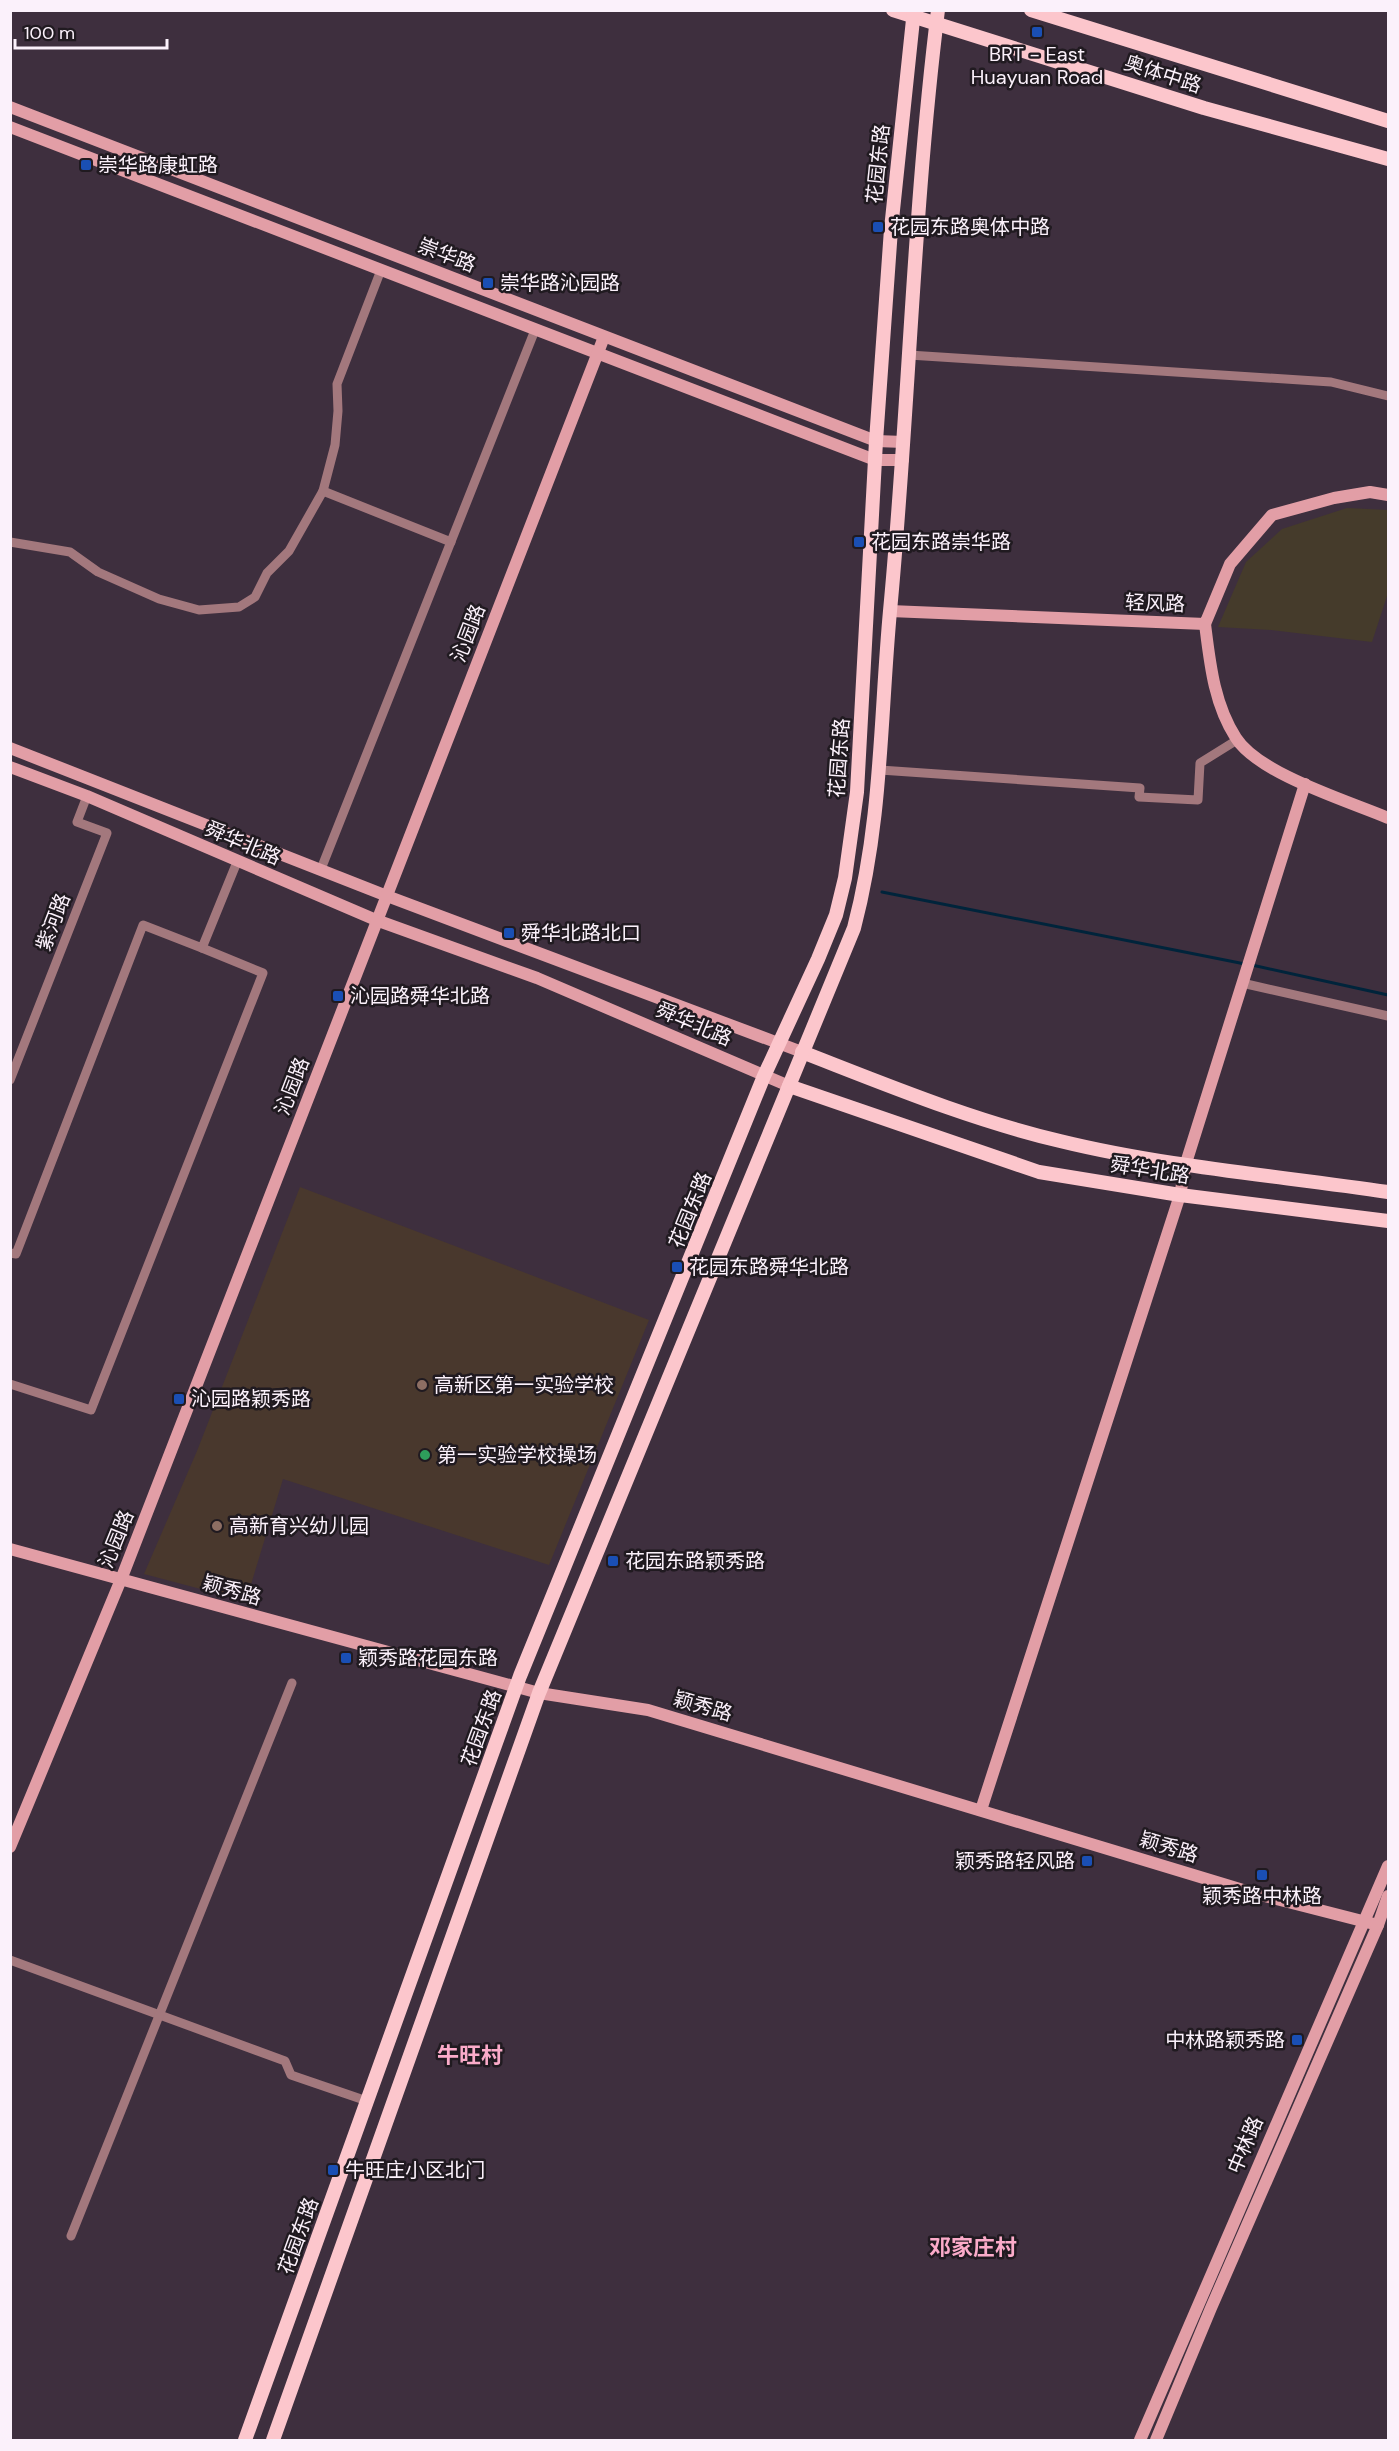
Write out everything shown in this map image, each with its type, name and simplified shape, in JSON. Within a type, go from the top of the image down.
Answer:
[{"type":"main road","name":"奥体中路","points":[[893,10],[938,17],[1203,108],[1389,159]]},
{"type":"main road","name":"奥体中路","points":[[1031,10],[1389,122]]},
{"type":"main road","name":"花园东路","points":[[245,2440],[516,1687],[764,1076],[836,915],[845,878],[858,792],[876,441],[891,229],[914,14]]},
{"type":"main road","name":"花园东路","points":[[273,2440],[539,1693],[759,1164],[802,1052],[854,928],[866,884],[880,770],[903,460],[914,267],[938,17]]},
{"type":"main road","name":"崇华路","points":[[10,107],[876,441],[904,442]]},
{"type":"main road","name":"崇华路","points":[[10,127],[875,460],[903,460]]},
{"type":"main road","name":"沁园路","points":[[10,1847],[121,1579],[604,337]]},
{"type":"main road","name":"轻风路","points":[[890,611],[1205,624],[1230,564],[1272,515],[1334,498],[1370,492],[1389,495]]},
{"type":"main road","points":[[1205,624],[1211,671],[1219,703],[1237,740],[1262,763],[1305,784],[1389,818]]},
{"type":"main road","name":"舜华北路","points":[[10,748],[387,896],[953,1111],[1061,1142],[1186,1163],[1389,1192]]},
{"type":"main road","name":"舜华北路","points":[[10,767],[87,796],[376,920],[537,978],[789,1086],[1040,1172],[1180,1195],[1389,1221]]},
{"type":"main road","points":[[981,1810],[1180,1195],[1186,1163],[1305,784]]},
{"type":"main road","name":"颖秀路","points":[[10,1549],[539,1693],[648,1710],[1253,1893],[1378,1925]]},
{"type":"main road","name":"中林路","points":[[1140,2440],[1389,1866]]},
{"type":"main road","name":"中林路","points":[[1156,2440],[1389,1896]]},
{"type":"street","points":[[10,542],[70,552],[98,572],[159,599],[199,610],[239,607],[255,597],[267,573],[289,551],[323,491],[335,446],[338,411],[337,384],[381,270]]},
{"type":"street","points":[[321,869],[535,330]]},
{"type":"street","points":[[909,356],[1332,382],[1389,396]]},
{"type":"street","points":[[323,491],[451,542]]},
{"type":"street","points":[[880,770],[1140,788],[1139,797],[1198,800],[1200,763],[1237,740]]},
{"type":"street","name":"紫河路","points":[[10,1080],[107,833],[77,822],[87,796]]},
{"type":"street","points":[[202,948],[237,862]]},
{"type":"street","points":[[10,1252],[16,1254],[143,925],[263,973],[91,1410],[10,1384]]},
{"type":"street","points":[[1242,983],[1389,1016]]},
{"type":"street","points":[[71,2236],[292,1683]]},
{"type":"street","points":[[10,1960],[285,2061],[291,2075],[368,2101]]},
{"type":"shaded area","points":[[1347,508],[1388,510],[1388,593],[1372,642],[1271,630],[1218,627],[1246,562],[1282,529]]},
{"type":"shaded area","name":"高新区第一实验学校","points":[[300,1187],[649,1320],[549,1565],[283,1479],[246,1601],[144,1574],[197,1451]]},
{"type":"waterway","points":[[882,892],[1245,964]]},
{"type":"waterway","points":[[1252,965],[1388,995]]},
{"type":"place","name":"BRT - East Huayuan Road","points":[[1037,32]]},
{"type":"place","name":"崇华路康虹路","points":[[86,165]]},
{"type":"place","name":"花园东路奥体中路","points":[[878,227]]},
{"type":"place","name":"崇华路沁园路","points":[[488,283]]},
{"type":"place","name":"花园东路崇华路","points":[[859,542]]},
{"type":"place","name":"舜华北路北口","points":[[509,933]]},
{"type":"place","name":"沁园路舜华北路","points":[[338,996]]},
{"type":"place","name":"花园东路舜华北路","points":[[677,1267]]},
{"type":"place","name":"高新区第一实验学校","points":[[422,1385]]},
{"type":"place","name":"沁园路颖秀路","points":[[179,1399]]},
{"type":"place","name":"第一实验学校操场","points":[[425,1455]]},
{"type":"place","name":"高新育兴幼儿园","points":[[217,1526]]},
{"type":"place","name":"花园东路颖秀路","points":[[613,1561]]},
{"type":"place","name":"颖秀路花园东路","points":[[346,1658]]},
{"type":"place","name":"颖秀路轻风路","points":[[1087,1861]]},
{"type":"place","name":"颖秀路中林路","points":[[1262,1875]]},
{"type":"place","name":"中林路颖秀路","points":[[1297,2040]]},
{"type":"place","name":"牛旺庄小区北门","points":[[333,2170]]},
{"type":"district","name":"牛旺村","points":[[470,2055]]},
{"type":"district","name":"邓家庄村","points":[[973,2247]]}]
